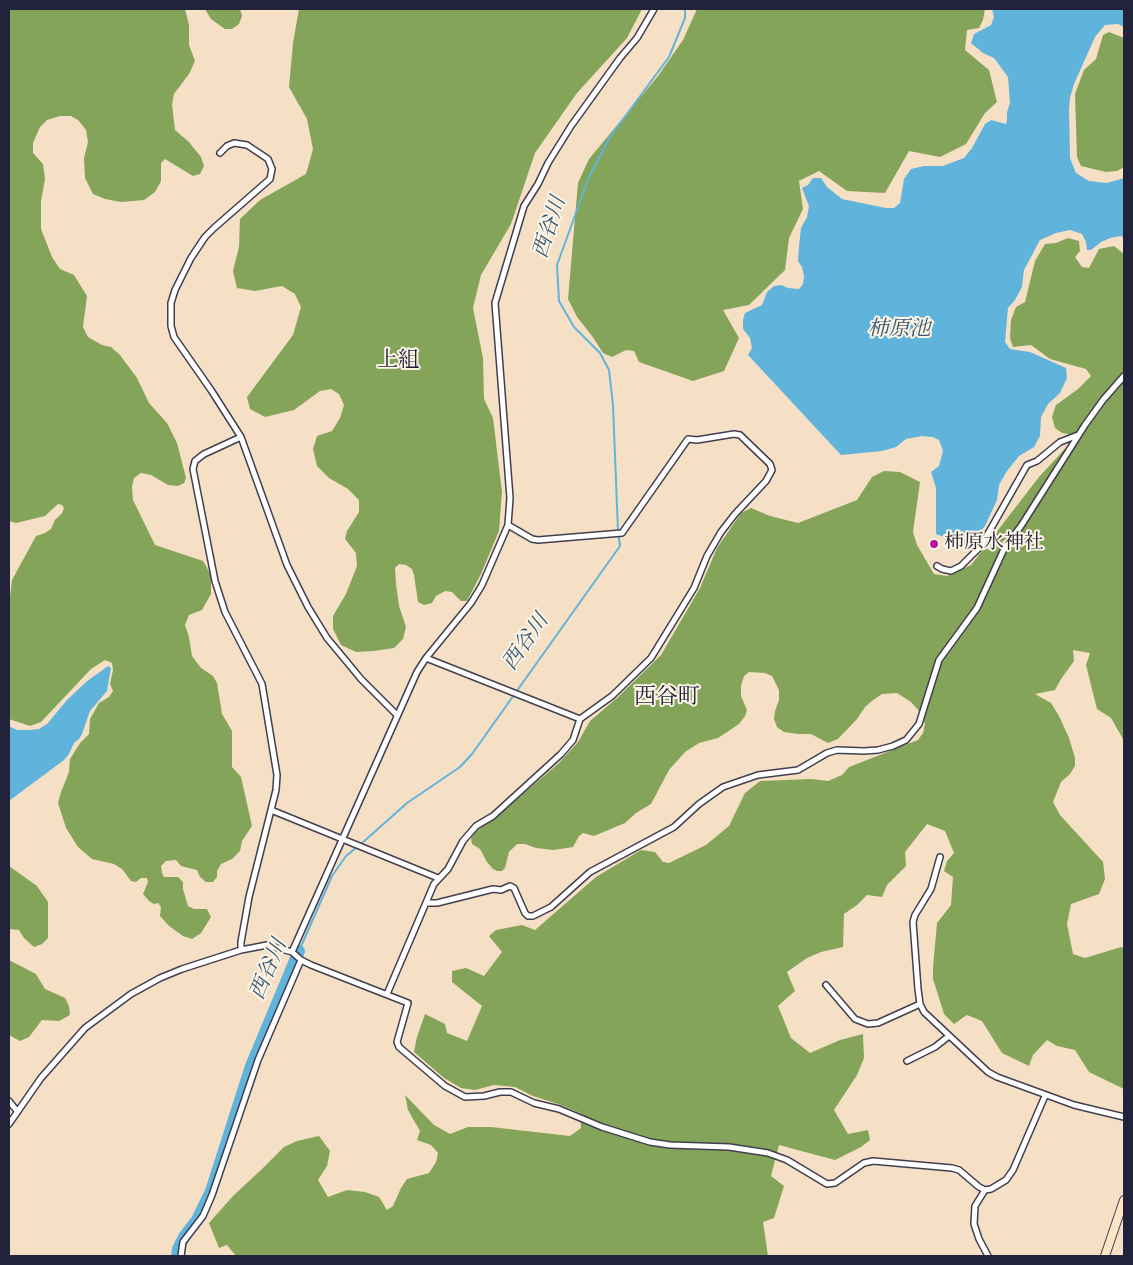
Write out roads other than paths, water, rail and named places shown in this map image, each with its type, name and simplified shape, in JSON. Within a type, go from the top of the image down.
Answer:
[{"type":"main road","points":[[1105,1256],[1124,1200]]},
{"type":"street","points":[[292,952],[417,672],[426,658],[471,603],[482,585],[508,525],[510,498],[495,303],[524,206],[538,184],[548,163],[572,126],[620,58],[637,38],[654,9]]},
{"type":"street","points":[[220,153],[227,146],[234,143],[247,145],[268,159],[272,169],[270,179],[205,237],[191,258],[175,290],[170,308],[174,337],[241,437],[287,565],[308,607],[327,638],[361,679],[397,715]]},
{"type":"street","points":[[427,903],[437,903],[510,886],[514,888],[525,913],[528,916],[533,916],[551,907],[595,869],[634,847],[668,831],[699,804],[723,788],[758,775],[798,770],[827,753],[837,750],[864,752],[878,750],[906,740],[919,724],[939,660],[977,608],[1006,547],[1022,526],[1078,435],[1103,400],[1124,376]]},
{"type":"street","points":[[387,994],[434,884],[448,869],[463,841],[476,826],[493,816],[512,800],[561,754],[573,740],[580,719],[612,696],[651,658],[694,588],[707,556],[721,532],[766,481],[772,470],[770,464],[740,435],[734,434],[697,440],[688,439],[619,534],[538,540],[532,539],[508,525]]},
{"type":"street","points":[[937,566],[942,569],[951,570],[961,566],[981,546],[1028,465],[1037,461],[1060,442],[1078,435]]},
{"type":"street","points":[[241,437],[204,454],[195,461],[193,469],[215,581],[223,604],[262,684],[276,775],[276,790],[248,897],[240,942],[241,950]]},
{"type":"street","points":[[426,658],[580,719]]},
{"type":"street","points":[[271,810],[438,878]]},
{"type":"street","points":[[940,857],[936,877],[915,915],[914,922],[920,1004],[924,1012],[988,1072],[997,1077],[1074,1105],[1124,1117]]},
{"type":"street","points":[[9,1124],[62,1053],[98,1017],[160,978],[241,950],[267,945],[292,952],[301,960],[408,1003],[397,1042],[398,1047],[445,1086],[465,1097],[511,1092],[602,1127],[650,1142],[729,1147],[768,1153],[786,1160],[827,1184],[843,1179],[864,1163],[882,1161],[952,1168],[959,1170],[985,1190],[997,1187],[1006,1180],[1013,1170],[1046,1096]]},
{"type":"street","points":[[181,1256],[183,1242],[203,1216],[212,1195],[258,1060],[301,960]]},
{"type":"street","points":[[826,985],[856,1020],[868,1024],[878,1023],[920,1004]]},
{"type":"street","points":[[907,1061],[935,1047],[949,1036]]},
{"type":"street","points":[[9,1101],[17,1111]]},
{"type":"street","points":[[985,1190],[975,1206],[974,1224],[988,1256]]},
{"type":"water","name":"柿原池","points":[[992,9],[1124,9],[1124,27],[1118,24],[1105,25],[1095,37],[1074,84],[1069,109],[1070,158],[1076,173],[1089,181],[1107,183],[1124,178],[1124,238],[1121,236],[1110,238],[1091,250],[1087,250],[1082,234],[1070,230],[1056,233],[1040,240],[1024,270],[1022,287],[1008,308],[1005,342],[1010,349],[1030,352],[1066,368],[1067,378],[1060,393],[1048,404],[1041,417],[1040,436],[1034,447],[1019,456],[1007,471],[999,485],[997,500],[985,526],[968,546],[936,534],[936,488],[931,472],[939,466],[943,451],[939,440],[933,437],[922,436],[906,439],[896,447],[882,451],[841,455],[748,355],[752,348],[750,338],[743,329],[743,320],[745,313],[762,305],[767,292],[774,286],[781,285],[799,289],[803,284],[804,276],[798,261],[799,246],[801,228],[807,217],[809,206],[802,188],[808,185],[813,178],[821,178],[827,187],[842,199],[894,208],[900,203],[904,179],[911,169],[924,166],[943,166],[964,158],[972,148],[985,124],[991,120],[1006,124],[1010,103],[1008,77],[994,58],[983,53],[971,43],[974,34],[991,25],[994,17]]},
{"type":"water","points":[[108,666],[111,668],[107,691],[90,711],[82,734],[74,743],[69,754],[64,760],[9,801],[9,726],[17,730],[39,729],[47,724],[67,700],[86,682]]},
{"type":"waterway","name":"西谷川","points":[[361,844],[407,803],[460,767],[472,754],[620,546],[613,405],[609,370],[600,353],[574,327],[559,301],[557,265],[589,177],[610,137],[669,57],[685,18],[685,9]]},
{"type":"waterway","name":"西谷川","points":[[299,951],[332,876],[346,856],[357,847]]},
{"type":"waterway","name":"西谷川","points":[[177,1256],[184,1237],[197,1220],[211,1191],[251,1066],[299,951]]},
{"type":"place","name":"柿原水神社","points":[[934,544]]},
{"type":"district","name":"上組","points":[[398,362]]},
{"type":"district","name":"西谷町","points":[[667,698]]}]
